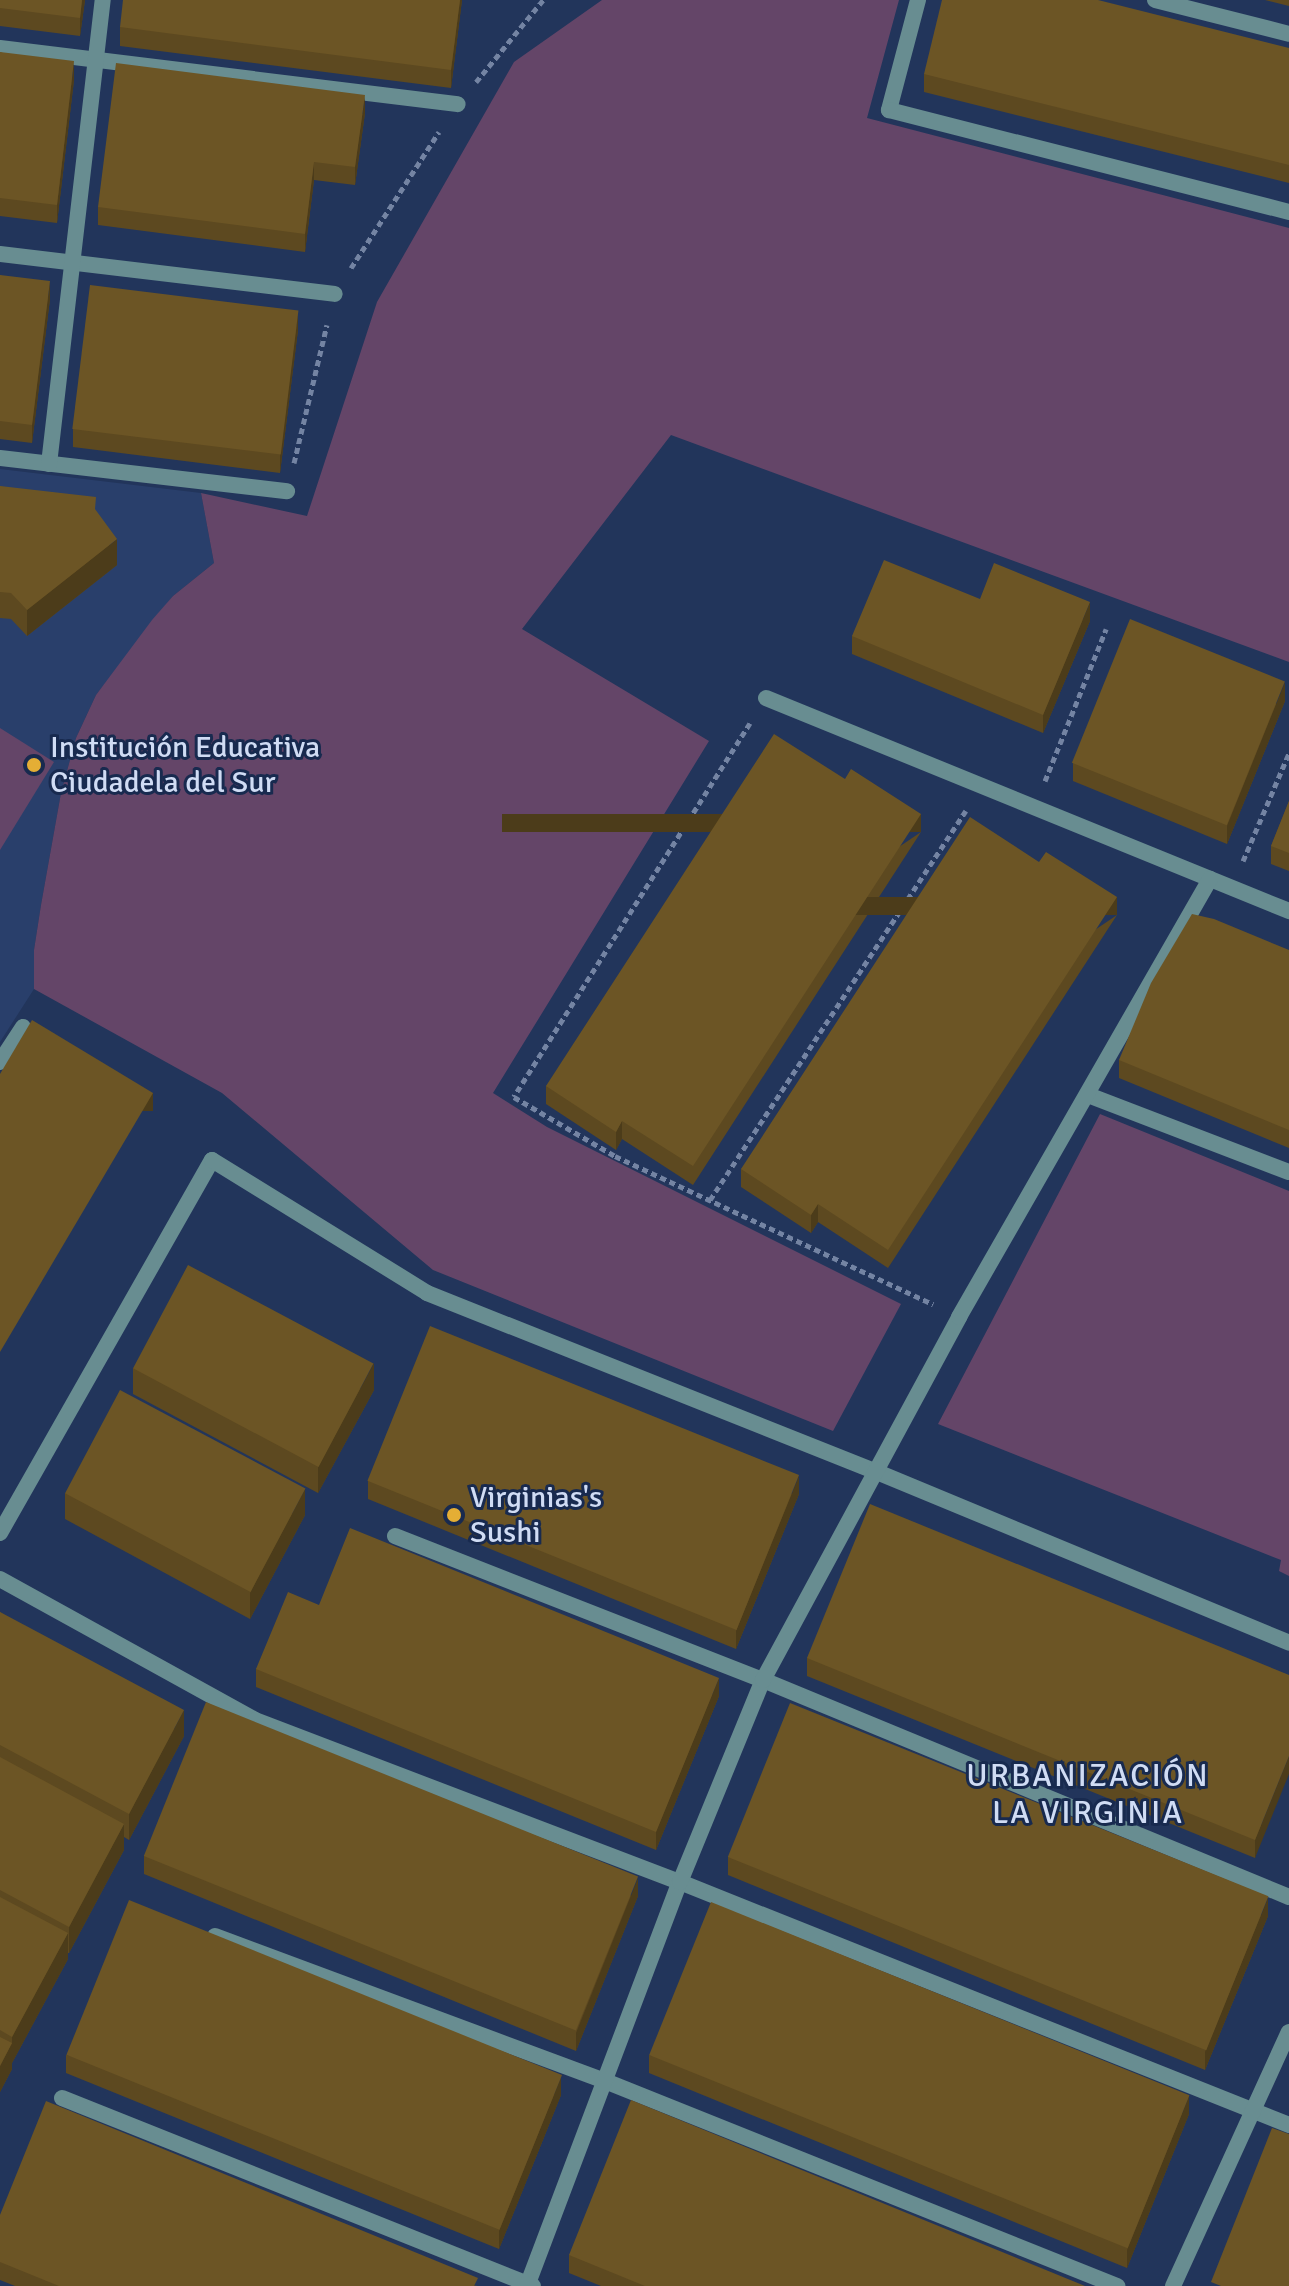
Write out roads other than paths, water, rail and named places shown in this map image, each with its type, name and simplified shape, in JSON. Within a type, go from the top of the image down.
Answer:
[{"type":"street","points":[[49,464],[103,0]]},
{"type":"street","points":[[918,0],[889,110],[1289,212]]},
{"type":"street","points":[[1155,0],[1289,34]]},
{"type":"street","points":[[0,48],[458,104]]},
{"type":"street","points":[[0,254],[335,294]]},
{"type":"street","points":[[0,458],[287,491]]},
{"type":"street","points":[[766,698],[1289,911]]},
{"type":"street","points":[[62,2098],[529,2285],[680,1882],[763,1680],[959,1317],[1210,879]]},
{"type":"street","points":[[0,1062],[23,1027]]},
{"type":"street","points":[[1088,1095],[1289,1172]]},
{"type":"street","points":[[0,1533],[212,1160],[427,1293],[877,1472],[1289,1643]]},
{"type":"street","points":[[395,1536],[763,1680],[1289,1897]]},
{"type":"street","points":[[0,1579],[255,1720],[680,1882],[1289,2125]]},
{"type":"street","points":[[194,1928],[605,2081],[1117,2286]]},
{"type":"street","points":[[1173,2286],[1289,2032]]},
{"type":"place","name":"Institución Educativa Ciudadela del Sur","points":[[34,765]]},
{"type":"place","name":"Virginias's Sushi","points":[[454,1515]]},
{"type":"district","name":"URBANIZACIÓN LA VIRGINIA","points":[[1088,1796]]}]
